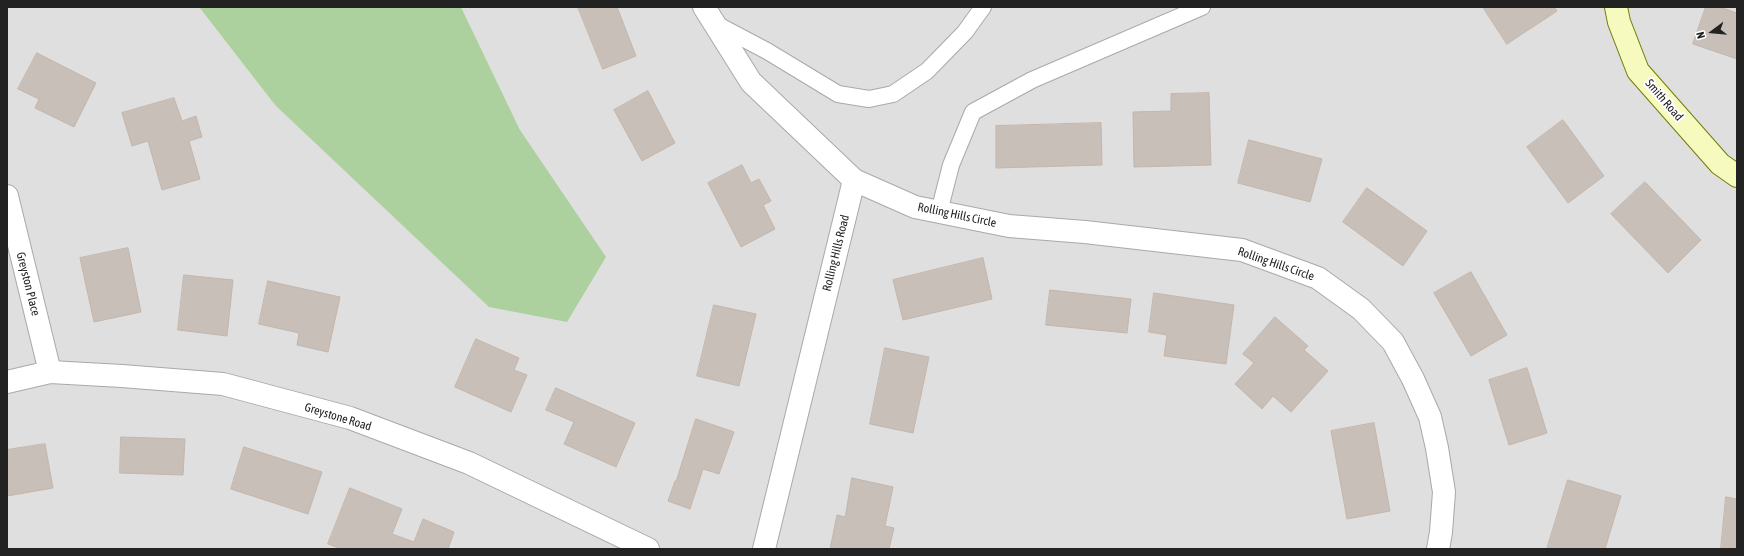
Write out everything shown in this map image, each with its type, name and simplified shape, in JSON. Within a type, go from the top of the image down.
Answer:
[{"type":"street","name":"Smith Road","points":[[1616,7],[1619,22],[1638,71],[1720,164],[1737,176]]},
{"type":"street","points":[[709,15],[751,82],[854,180]]},
{"type":"street","name":"Rolling Hills Circle","points":[[854,180],[915,207],[1009,226],[1085,232],[1242,250],[1318,278],[1361,309],[1392,342],[1413,379],[1430,417],[1444,492],[1441,532],[1438,549]]},
{"type":"street","name":"Rolling Hills Road","points":[[764,549],[854,180]]},
{"type":"street","name":"Greyston Place","points":[[7,196],[50,372]]},
{"type":"street","name":"Greystone Road","points":[[7,382],[50,372],[223,384],[350,418],[468,463],[648,549]]},
{"type":"lane","points":[[709,15],[838,94],[869,99],[893,94],[927,71],[965,32],[983,7]]},
{"type":"lane","points":[[939,212],[952,165],[973,112],[1032,80],[1202,7]]},
{"type":"shaded area","points":[[7,7],[199,7],[275,105],[520,130],[461,7],[1737,7],[1737,549],[7,549]]},
{"type":"green space","points":[[199,7],[461,7],[520,130],[606,257],[567,322],[489,307],[275,105]]},
{"type":"building","points":[[578,7],[617,7],[636,56],[603,69]]},
{"type":"building","points":[[1483,7],[1554,7],[1557,11],[1507,44]]},
{"type":"building","points":[[1706,7],[1720,7],[1737,13],[1737,59],[1693,44]]},
{"type":"building","points":[[37,53],[96,83],[74,127],[35,108],[39,99],[18,89]]},
{"type":"building","points":[[648,91],[675,143],[642,161],[614,110]]},
{"type":"building","points":[[1209,93],[1211,165],[1134,167],[1133,112],[1171,111],[1171,94]]},
{"type":"building","points":[[174,98],[182,121],[196,116],[202,137],[189,141],[200,179],[162,190],[148,141],[132,146],[122,113]]},
{"type":"building","points":[[1563,120],[1604,176],[1568,203],[1527,147]]},
{"type":"building","points":[[1101,123],[1102,165],[996,168],[996,126]]},
{"type":"building","points":[[1249,140],[1322,159],[1310,202],[1238,183]]},
{"type":"building","points":[[742,165],[751,183],[759,179],[771,201],[763,205],[775,229],[741,247],[708,183]]},
{"type":"building","points":[[1645,182],[1701,240],[1668,273],[1611,214]]},
{"type":"building","points":[[1367,188],[1427,231],[1403,266],[1343,222]]},
{"type":"building","points":[[128,248],[141,312],[94,322],[80,258]]},
{"type":"building","points":[[983,258],[992,299],[903,320],[893,280]]},
{"type":"building","points":[[1471,272],[1507,335],[1471,356],[1434,293]]},
{"type":"building","points":[[184,275],[233,280],[227,336],[178,330]]},
{"type":"building","points":[[268,281],[340,297],[328,352],[297,345],[299,333],[259,324]]},
{"type":"building","points":[[1050,290],[1131,299],[1127,333],[1046,325]]},
{"type":"building","points":[[1154,293],[1234,305],[1226,364],[1164,356],[1167,335],[1149,332]]},
{"type":"building","points":[[714,305],[756,314],[739,386],[697,376]]},
{"type":"building","points":[[1275,317],[1308,346],[1304,350],[1328,371],[1291,412],[1273,396],[1262,409],[1235,384],[1254,363],[1243,354]]},
{"type":"building","points":[[476,339],[519,358],[514,370],[527,375],[511,412],[455,387]]},
{"type":"building","points":[[885,348],[929,357],[913,433],[870,424]]},
{"type":"building","points":[[1527,368],[1547,433],[1509,445],[1489,380]]},
{"type":"building","points":[[556,388],[635,423],[616,467],[564,444],[574,422],[546,410]]},
{"type":"building","points":[[696,419],[734,432],[719,474],[703,469],[690,509],[668,501]]},
{"type":"building","points":[[1374,423],[1390,511],[1347,519],[1331,431]]},
{"type":"building","points":[[121,437],[185,439],[183,475],[120,473]]},
{"type":"building","points":[[45,444],[53,488],[7,496],[7,450]]},
{"type":"building","points":[[244,447],[322,472],[308,514],[231,489]]},
{"type":"building","points":[[852,478],[893,487],[885,526],[894,528],[889,549],[830,549],[837,515],[845,517]]},
{"type":"building","points":[[1568,480],[1621,496],[1605,549],[1547,549]]},
{"type":"building","points":[[350,488],[402,509],[392,534],[414,542],[423,519],[454,532],[448,549],[341,549],[328,544]]},
{"type":"building","points":[[1726,497],[1737,499],[1737,549],[1721,549]]}]
